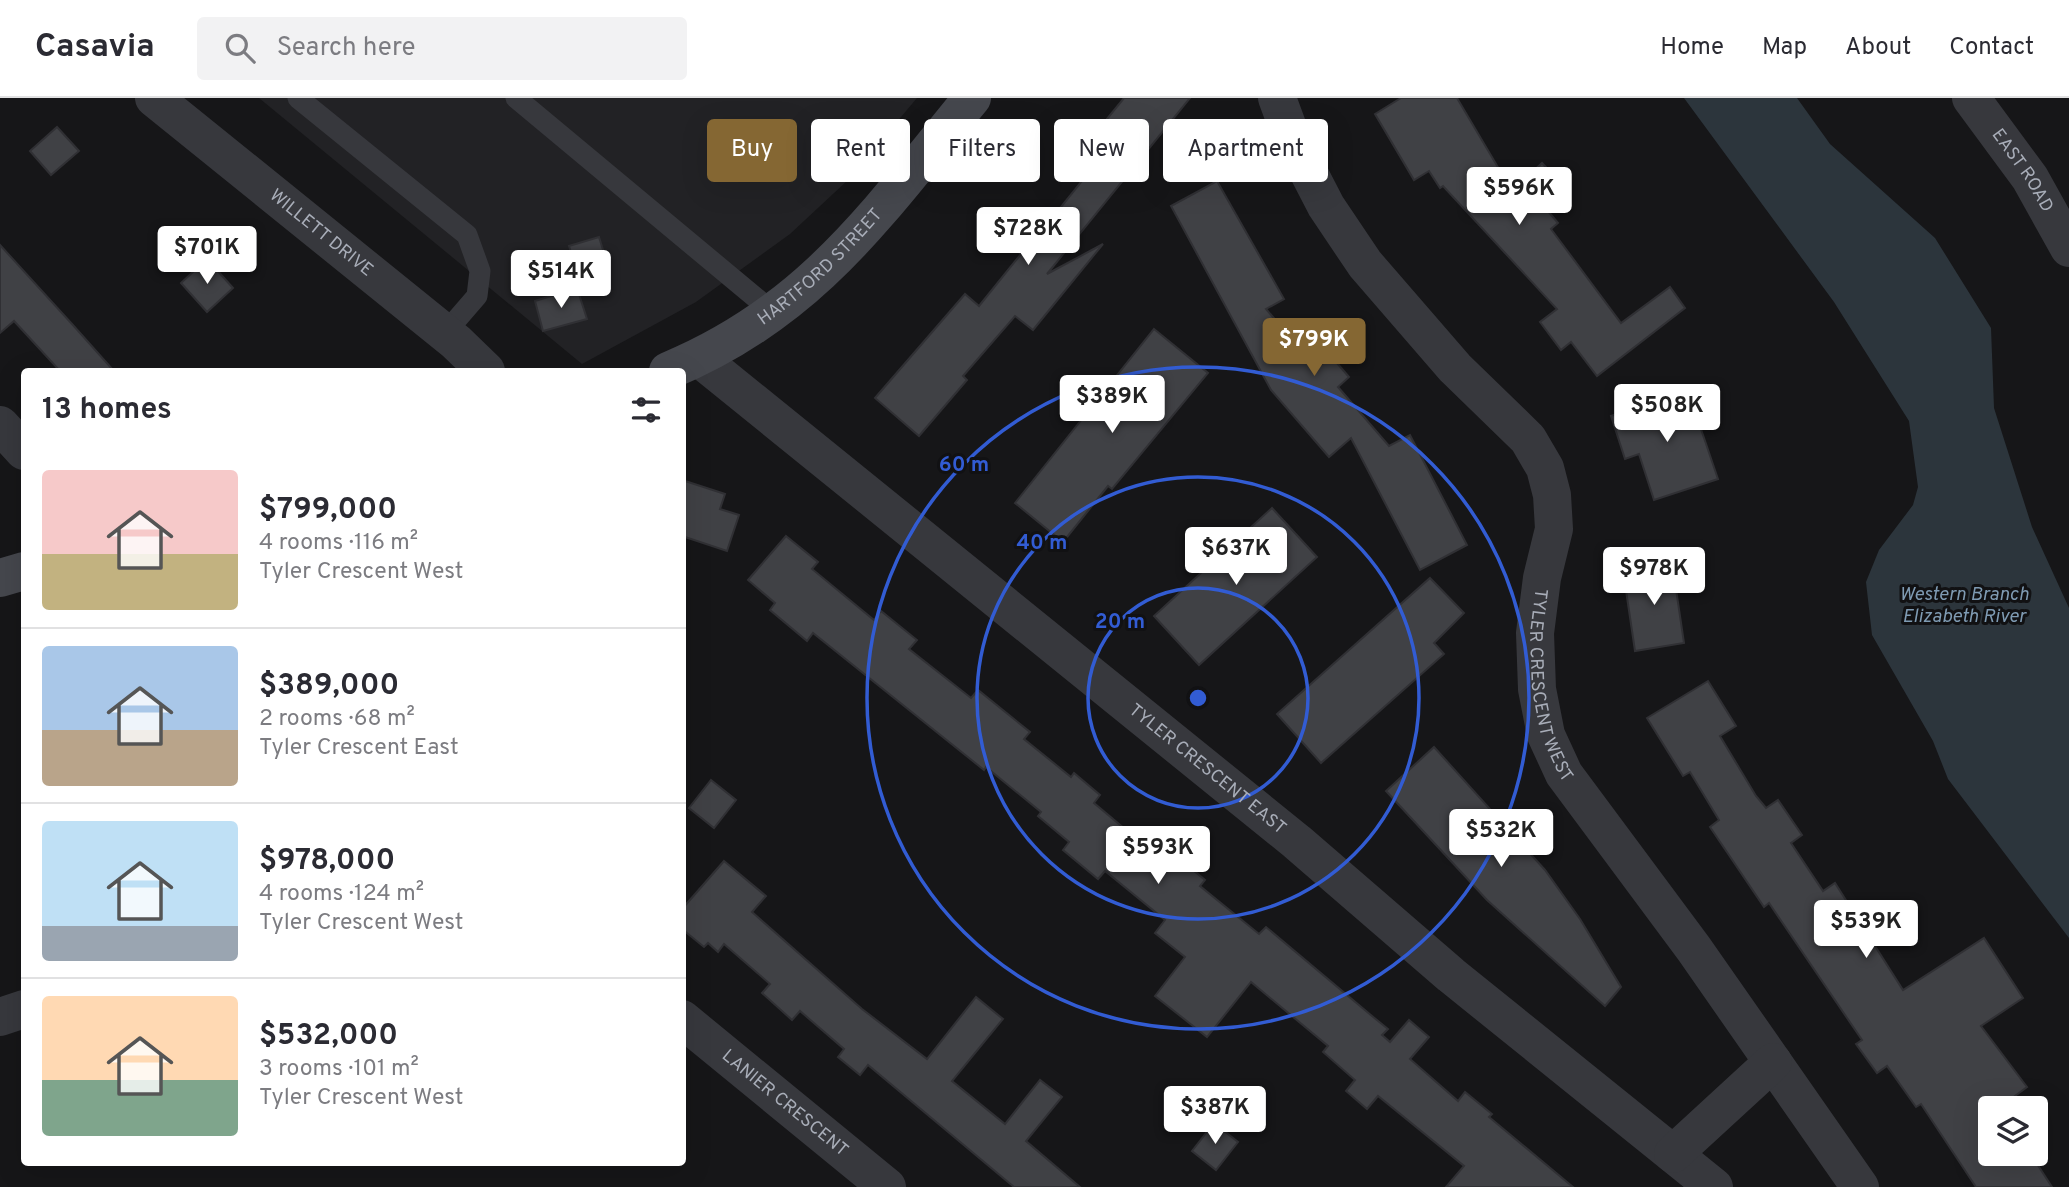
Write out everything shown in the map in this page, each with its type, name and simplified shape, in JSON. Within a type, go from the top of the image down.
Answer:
[{"type":"street","name":"WILLETT DRIVE","points":[[154,98],[445,333],[483,368]]},
{"type":"street","name":"HARTFORD STREET","points":[[683,365],[774,313],[846,250],[972,98]]},
{"type":"street","name":"TYLER CRESCENT WEST","points":[[1277,98],[1294,144],[1326,206],[1365,264],[1455,368],[1528,439],[1545,468],[1552,495],[1554,529],[1542,578],[1535,634],[1537,690],[1546,734],[1564,774],[1694,949],[1860,1187]]},
{"type":"street","name":"EAST ROAD","points":[[1971,98],[2030,178],[2069,248]]},
{"type":"street","name":"TYLER CRESCENT EAST","points":[[683,365],[1297,842],[1451,975],[1714,1187]]},
{"type":"street","points":[[0,425],[21,448]]},
{"type":"street","points":[[0,578],[21,572]]},
{"type":"street","points":[[0,1017],[21,1010]]},
{"type":"street","name":"LANIER CRESCENT","points":[[686,1022],[879,1186]]},
{"type":"street","points":[[1673,1154],[1773,1062]]},
{"type":"lane","points":[[298,98],[467,235],[480,271],[477,296],[445,333]]},
{"type":"lane","points":[[516,98],[774,313]]},
{"type":"shaded area","points":[[259,98],[917,98],[899,119],[811,119],[811,182],[846,182],[790,234],[696,302],[582,364]]},
{"type":"water","name":"Western Branch Elizabeth River","points":[[1684,98],[1797,98],[1830,144],[1935,238],[1991,328],[1994,408],[2032,527],[2069,608],[2069,938],[1948,779],[1933,741],[1872,635],[1866,582],[1879,550],[1913,505],[1918,487],[1909,421],[1834,302]]},
{"type":"building","points":[[1124,98],[1190,98],[1173,119],[1163,119],[1163,131],[1149,148],[1149,119],[1107,119]]},
{"type":"building","points":[[1401,98],[1457,98],[1512,191],[1542,163],[1568,191],[1547,210],[1558,223],[1551,229],[1621,323],[1670,287],[1685,308],[1597,376],[1571,342],[1561,350],[1540,322],[1557,309],[1443,186],[1440,188],[1429,171],[1414,180],[1375,114]]},
{"type":"building","points":[[57,127],[79,151],[51,175],[30,151]]},
{"type":"building","points":[[1081,182],[1122,182],[1047,274],[1103,244],[1033,330],[1015,316],[963,376],[967,380],[919,436],[875,398],[965,294],[979,306],[1021,254],[1012,247],[1030,225],[1040,233]]},
{"type":"building","points":[[1218,182],[1284,299],[1266,309],[1317,368],[1331,356],[1349,377],[1338,387],[1389,446],[1410,435],[1467,545],[1420,570],[1351,438],[1329,457],[1271,390],[1171,206]]},
{"type":"building","points":[[599,237],[608,266],[578,275],[569,246]]},
{"type":"building","points":[[0,245],[111,368],[57,368],[14,321],[0,333]]},
{"type":"building","points":[[207,259],[233,288],[207,312],[181,283]]},
{"type":"building","points":[[577,288],[587,319],[543,331],[535,301]]},
{"type":"building","points":[[1154,329],[1208,373],[1112,489],[1108,486],[1063,542],[1015,503]]},
{"type":"building","points":[[1688,391],[1718,479],[1654,500],[1639,454],[1625,459],[1611,416]]},
{"type":"building","points":[[686,481],[725,494],[720,509],[739,515],[727,551],[686,537]]},
{"type":"building","points":[[1272,508],[1317,557],[1199,665],[1154,616]]},
{"type":"building","points":[[786,536],[818,562],[812,569],[874,620],[881,611],[917,640],[909,649],[971,698],[978,690],[1030,732],[1024,739],[1071,777],[1074,773],[1100,795],[1094,803],[1162,860],[1170,851],[1205,880],[1200,886],[1259,934],[1266,927],[1388,1029],[1382,1035],[1390,1042],[1409,1020],[1429,1037],[1410,1059],[1458,1101],[1465,1092],[1492,1114],[1489,1117],[1573,1187],[1446,1187],[1464,1166],[1378,1096],[1367,1109],[1346,1091],[1355,1080],[1323,1052],[1328,1046],[1251,982],[1207,1037],[1155,996],[1185,957],[1155,933],[1165,920],[1105,871],[1098,879],[1063,850],[1069,842],[1038,816],[1041,812],[986,767],[984,770],[813,633],[807,641],[770,610],[775,603],[748,580]]},
{"type":"building","points":[[1672,562],[1684,643],[1635,651],[1623,570]]},
{"type":"building","points":[[1430,578],[1464,613],[1434,643],[1444,654],[1321,763],[1277,714]]},
{"type":"building","points":[[1708,681],[1736,726],[1720,736],[1756,796],[1766,808],[1778,800],[1802,835],[1791,843],[1823,891],[1835,883],[1903,990],[1984,938],[2023,998],[1981,1026],[2027,1087],[2015,1096],[1978,1096],[1978,1166],[2038,1166],[2052,1187],[1976,1187],[1921,1104],[1916,1107],[1887,1066],[1877,1073],[1856,1044],[1862,1040],[1769,903],[1764,907],[1710,827],[1719,820],[1690,772],[1683,776],[1647,718]]},
{"type":"building","points":[[1434,747],[1545,870],[1580,919],[1621,987],[1605,1006],[1487,900],[1386,791]]},
{"type":"building","points":[[711,780],[736,800],[714,828],[689,808]]},
{"type":"building","points":[[724,861],[766,896],[752,912],[862,1009],[927,1059],[976,997],[1003,1019],[952,1081],[1005,1124],[1040,1080],[1062,1097],[1026,1141],[1080,1187],[1014,1187],[868,1065],[860,1075],[838,1057],[844,1049],[800,1011],[792,1020],[762,993],[770,984],[724,944],[718,952],[708,943],[704,947],[686,932],[686,904]]},
{"type":"building","points":[[1214,1123],[1238,1142],[1216,1170],[1192,1151]]}]
